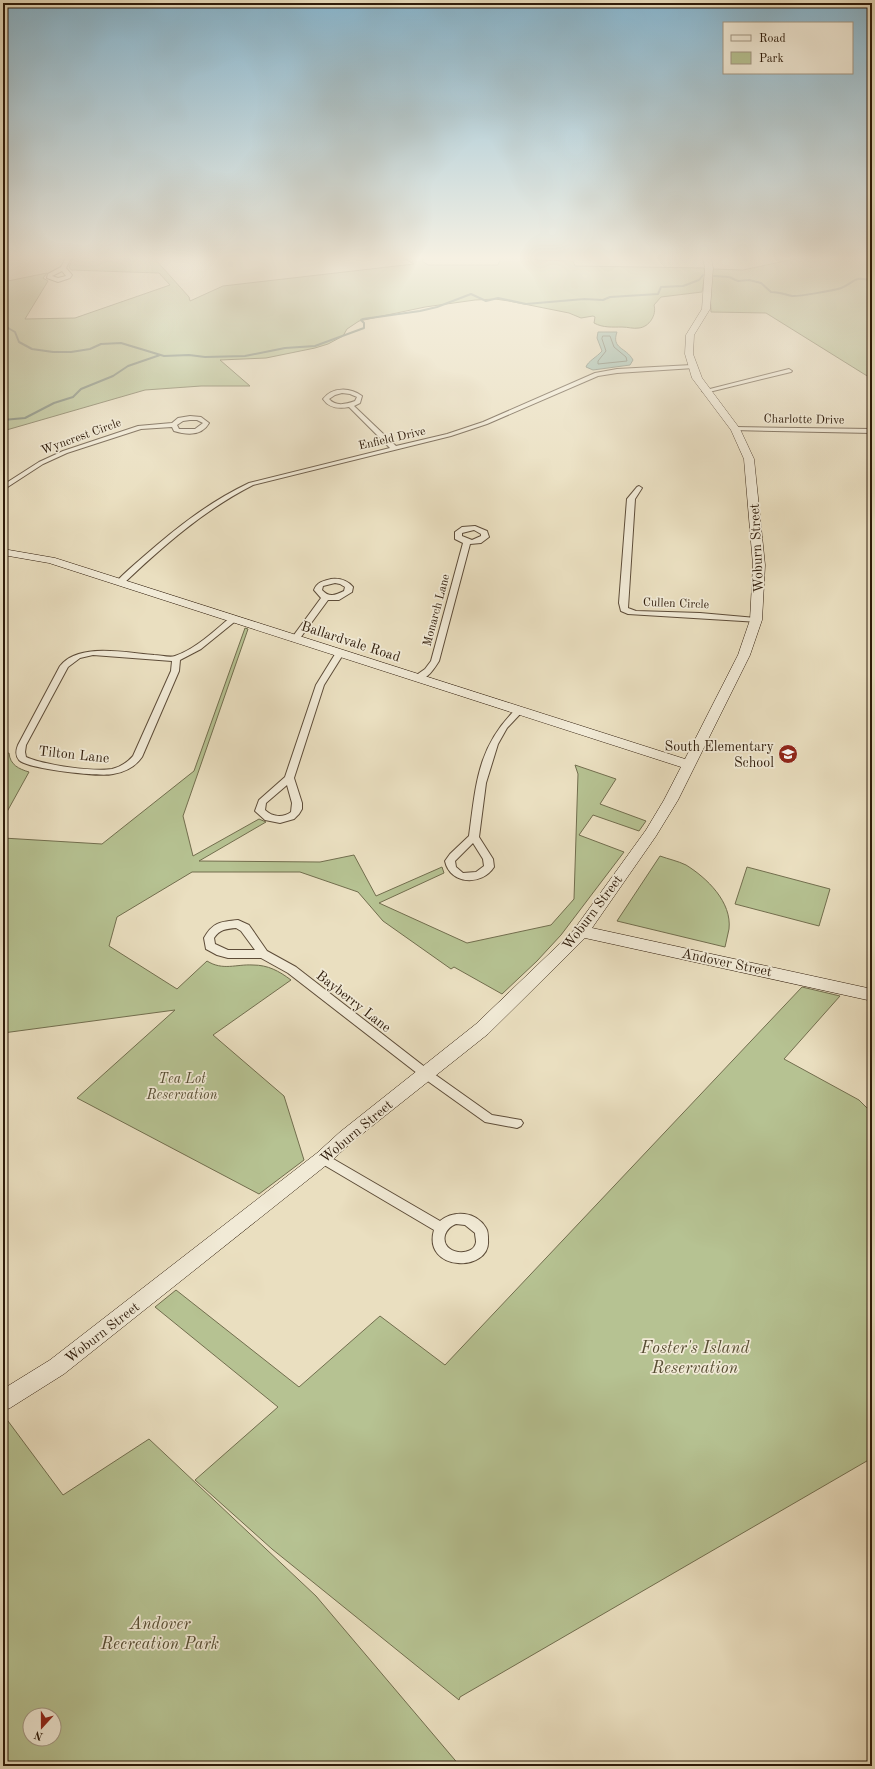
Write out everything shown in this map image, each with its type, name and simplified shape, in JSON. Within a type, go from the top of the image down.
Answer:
[{"type":"street","name":"Woburn Street","points":[[3,1402],[57,1367],[323,1158],[346,1137],[482,1029],[581,931],[651,833],[671,800],[744,655],[756,620],[759,555],[751,474],[746,451],[735,429],[705,390],[692,367],[689,354],[689,341]]},
{"type":"street","name":"Enfield Drive","points":[[120,582],[177,531],[225,498],[244,487],[270,478],[396,449],[470,429],[598,374],[621,370],[692,367]]},
{"type":"street","points":[[705,390],[789,371]]},
{"type":"street","points":[[350,405],[396,449]]},
{"type":"street","name":"Wyncrest Circle","points":[[3,488],[41,463],[65,452],[133,429],[148,426],[174,425]]},
{"type":"street","name":"Charlotte Drive","points":[[735,429],[872,431]]},
{"type":"street","name":"Cullen Circle","points":[[639,488],[630,499],[623,603],[624,609],[636,613],[700,615],[756,620]]},
{"type":"street","name":"Monarch Lane","points":[[418,678],[428,671],[434,661],[467,542]]},
{"type":"street","name":"Ballardvale Road","points":[[3,552],[51,560],[689,765]]},
{"type":"street","points":[[295,639],[326,597]]},
{"type":"street","points":[[176,659],[198,647],[234,619]]},
{"type":"street","name":"Tilton Lane","points":[[93,653],[176,659],[175,671],[137,756],[127,766],[110,772],[98,772],[32,763],[21,756],[20,752],[22,745],[64,666],[71,659],[81,655],[93,653]]},
{"type":"street","points":[[289,778],[298,805],[297,810],[290,816],[283,819],[272,819],[266,816],[260,811],[262,802],[289,778],[320,685],[340,653]]},
{"type":"street","points":[[474,838],[488,858],[489,867],[483,873],[476,876],[461,875],[451,867],[451,858],[474,838],[481,782],[487,758],[501,731],[519,711]]},
{"type":"street","name":"Bayberry Lane","points":[[263,954],[248,930],[238,924],[229,924],[218,927],[212,932],[209,938],[210,946],[218,952],[263,954],[292,970],[426,1074],[489,1119],[517,1123]]},
{"type":"street","name":"Andover Street","points":[[581,931],[872,995]]},
{"type":"street","points":[[323,1158],[440,1228]]},
{"type":"green space","points":[[3,341],[334,341],[315,348],[266,358],[220,360],[250,386],[201,386],[145,390],[3,431]]},
{"type":"green space","points":[[810,341],[872,341],[872,379]]},
{"type":"green space","name":"Tea Lot Reservation","points":[[245,628],[248,629],[183,816],[193,856],[259,819],[266,822],[199,861],[320,862],[354,855],[376,896],[442,867],[444,873],[379,903],[467,943],[551,925],[574,899],[578,774],[575,765],[616,779],[600,804],[646,821],[639,831],[593,815],[579,835],[624,852],[561,935],[537,961],[502,994],[454,967],[451,969],[383,921],[358,892],[300,872],[192,872],[117,917],[109,946],[177,989],[207,961],[219,966],[264,966],[278,971],[291,980],[213,1035],[284,1096],[304,1160],[259,1194],[77,1098],[175,1010],[3,1033],[3,838],[102,844],[194,771]]},
{"type":"green space","points":[[9,753],[11,761],[16,766],[29,772],[3,819],[3,754]]},
{"type":"green space","points":[[660,856],[680,862],[694,870],[710,884],[722,900],[729,919],[729,929],[725,947],[617,921]]},
{"type":"green space","points":[[747,867],[830,889],[819,926],[735,904]]},
{"type":"green space","name":"Foster's Island Reservation","points":[[802,987],[840,996],[784,1059],[859,1100],[872,1113],[872,1458],[460,1697],[459,1700],[272,1549],[195,1480],[278,1407],[155,1307],[176,1290],[299,1387],[380,1316],[445,1365]]},
{"type":"green space","name":"Andover Recreation Park","points":[[5,1417],[63,1495],[149,1439],[316,1596],[460,1766],[3,1766],[3,1419]]},
{"type":"water","points":[[598,341],[616,341],[618,345],[633,360],[630,365],[593,370],[586,367],[602,351]]},
{"type":"waterway","points":[[18,341],[32,349],[53,352],[71,352],[90,349],[101,344],[121,343],[164,356],[189,355],[205,357],[245,356],[285,348],[315,346],[330,341]]},
{"type":"waterway","points":[[3,420],[25,418],[54,403],[73,397],[81,389],[113,376],[128,366],[160,355]]},
{"type":"place","name":"South Elementary School","points":[[788,754]]}]
